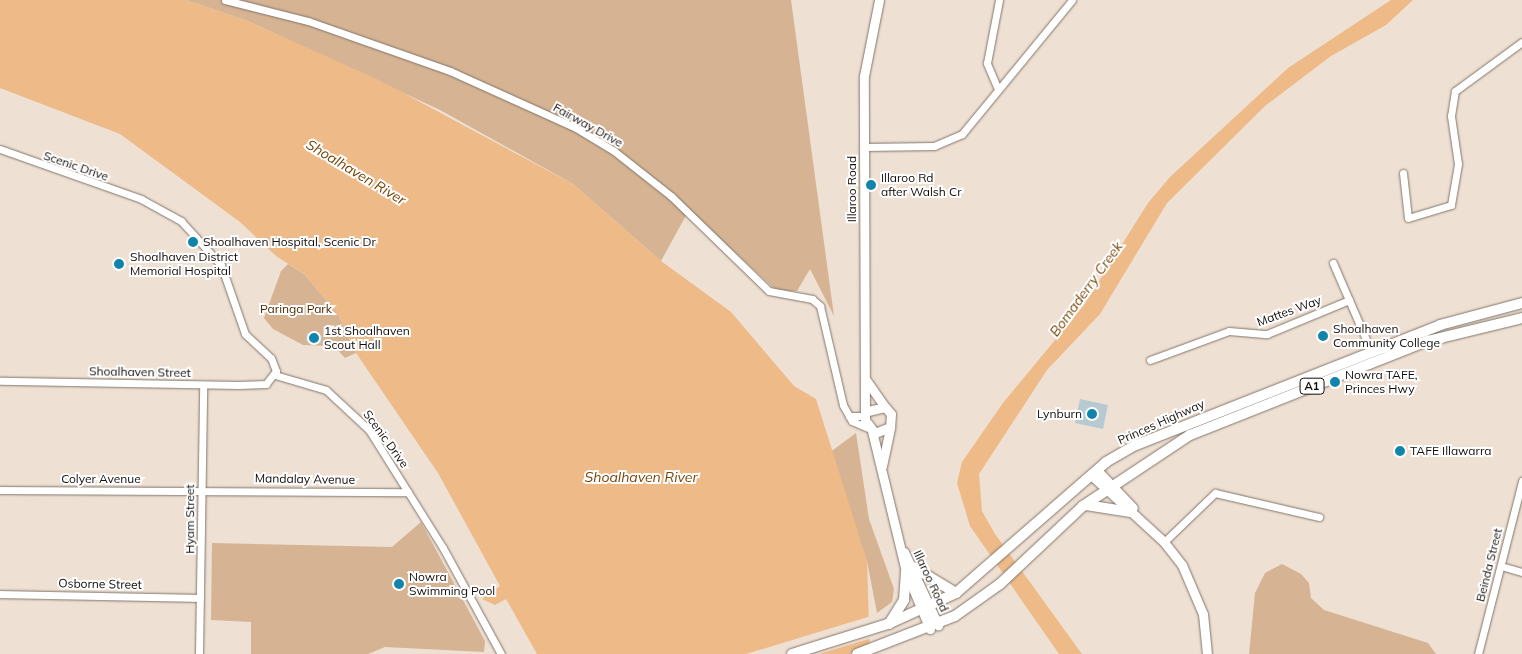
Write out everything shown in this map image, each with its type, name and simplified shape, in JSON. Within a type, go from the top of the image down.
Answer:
[{"type":"highway","name":"Princes Highway","points":[[792,654],[883,626],[956,593],[1094,472],[1148,439],[1451,321],[1522,303]]},
{"type":"highway","name":"Princes Highway","points":[[858,654],[934,627],[1000,584],[1083,506],[1190,434],[1428,341],[1522,318]]},
{"type":"highway","points":[[1083,506],[1094,503],[1134,514]]},
{"type":"highway","points":[[883,626],[904,600],[909,569],[956,593]]},
{"type":"main road","name":"Illaroo Road","points":[[879,0],[864,76],[867,414],[901,547],[934,627]]},
{"type":"main road","name":"Illaroo Road","points":[[866,380],[891,414],[882,469]]},
{"type":"main road","points":[[867,414],[885,407]]},
{"type":"main road","points":[[870,430],[884,432],[890,427]]},
{"type":"main road","points":[[1094,472],[1164,542],[1196,592],[1207,654]]},
{"type":"street","name":"Fairway Drive","points":[[225,0],[308,21],[450,71],[576,128],[614,151],[671,196],[770,291],[812,299],[820,306],[842,405],[849,416]]},
{"type":"street","points":[[997,87],[987,63],[999,0]]},
{"type":"street","points":[[864,147],[934,146],[953,140],[1072,0]]},
{"type":"street","points":[[1403,173],[1408,218],[1451,205],[1458,164],[1451,116],[1455,91],[1522,42]]},
{"type":"street","name":"Scenic Drive","points":[[0,149],[141,199],[181,221],[221,265],[245,334],[274,362],[274,375],[312,384],[341,402],[369,430],[408,492],[500,654]]},
{"type":"street","points":[[1333,263],[1371,351],[1428,341]]},
{"type":"street","name":"Mattes Way","points":[[1150,360],[1229,331],[1267,334],[1349,300]]},
{"type":"street","name":"Shoalhaven Street","points":[[0,381],[203,385],[266,384],[274,375]]},
{"type":"street","name":"Hyam Street","points":[[199,654],[203,385]]},
{"type":"street","points":[[849,416],[867,414]]},
{"type":"street","points":[[849,416],[870,430]]},
{"type":"street","name":"Beinda Street","points":[[1478,654],[1522,481]]},
{"type":"street","name":"Colyer Avenue","points":[[0,490],[201,491]]},
{"type":"street","name":"Mandalay Avenue","points":[[201,491],[408,492]]},
{"type":"street","points":[[1164,542],[1215,493],[1319,517]]},
{"type":"street","points":[[1501,566],[1522,572]]},
{"type":"street","name":"Osborne Street","points":[[0,594],[200,598]]},
{"type":"green space","points":[[186,0],[791,0],[834,316],[810,269],[797,291],[777,291],[689,210],[661,261],[573,184],[440,110],[248,21]]},
{"type":"green space","name":"Paringa Park","points":[[288,264],[304,274],[338,314],[356,353],[345,358],[334,346],[303,345],[273,329],[264,318],[281,271]]},
{"type":"green space","points":[[856,433],[869,519],[894,589],[892,602],[877,613],[867,561],[829,453]]},
{"type":"green space","points":[[421,522],[485,641],[484,652],[385,647],[368,654],[251,654],[251,622],[211,620],[212,543],[392,547]]},
{"type":"green space","points":[[1282,564],[1301,574],[1309,583],[1311,598],[1324,610],[1428,643],[1436,654],[1249,654],[1255,593],[1265,573]]},
{"type":"water","name":"Shoalhaven River","points":[[0,0],[186,0],[248,21],[381,81],[573,184],[661,261],[731,312],[794,386],[816,399],[867,561],[870,654],[537,654],[506,599],[495,605],[482,599],[500,586],[438,473],[356,353],[338,314],[304,274],[276,256],[240,222],[120,134],[0,88]]},
{"type":"water","points":[[1391,0],[1413,0],[1386,25],[1331,56],[1265,106],[1167,203],[1100,314],[1047,370],[979,474],[982,511],[995,534],[1082,654],[1059,654],[970,526],[957,483],[962,462],[1003,403],[1084,305],[1148,203],[1170,177],[1288,68]]},
{"type":"pier","points":[[871,616],[872,638],[819,654],[746,654]]},
{"type":"building","name":"1st Shoalhaven Scout Hall","points":[[307,333],[322,336],[321,344],[306,341]]},
{"type":"building","name":"Lynburn","points":[[1080,399],[1108,405],[1103,429],[1075,423]]},
{"type":"place","name":"Illaroo Rd after Walsh Cr","points":[[871,185]]},
{"type":"place","name":"Shoalhaven Hospital, Scenic Dr","points":[[193,242]]},
{"type":"place","name":"Shoalhaven District Memorial Hospital","points":[[119,264]]},
{"type":"place","name":"Shoalhaven Community College","points":[[1323,336]]},
{"type":"place","name":"1st Shoalhaven Scout Hall","points":[[314,338]]},
{"type":"place","name":"Nowra TAFE, Princes Hwy","points":[[1335,382]]},
{"type":"place","name":"Lynburn","points":[[1092,414]]},
{"type":"place","name":"TAFE Illawarra","points":[[1400,451]]},
{"type":"place","name":"Nowra Swimming Pool","points":[[399,584]]},
{"type":"water label","name":"Bomaderry Creek","points":[[1086,289]]}]
